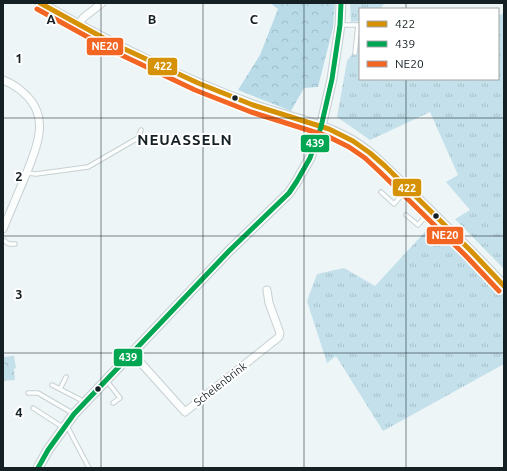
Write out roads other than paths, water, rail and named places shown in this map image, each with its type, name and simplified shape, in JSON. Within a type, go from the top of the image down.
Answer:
[{"type":"main road","points":[[40,3],[137,56],[176,74],[254,105],[322,127],[344,136],[364,150],[407,189],[504,286]]},
{"type":"main road","points":[[39,467],[74,414],[229,251],[289,193],[304,170],[322,127],[332,79],[340,25],[341,3]]},
{"type":"street","points":[[78,25],[83,18],[102,3]]},
{"type":"street","points":[[3,80],[19,88],[27,96],[34,105],[38,114],[40,125],[40,135],[37,146],[3,229]]},
{"type":"street","name":"Schelenbrink","points":[[132,352],[184,412],[279,337],[280,333],[268,304],[267,290]]},
{"type":"lane","points":[[340,25],[359,25],[356,52]]},
{"type":"lane","points":[[26,172],[36,174],[88,167],[138,138],[142,130]]},
{"type":"lane","points":[[381,192],[394,204],[407,189]]},
{"type":"lane","points":[[406,215],[418,225],[430,211]]},
{"type":"lane","points":[[3,240],[9,244],[15,244]]},
{"type":"lane","points":[[60,389],[66,377]]},
{"type":"lane","points":[[106,380],[120,398],[112,403]]},
{"type":"lane","points":[[52,385],[86,402]]},
{"type":"lane","points":[[28,393],[38,393],[74,414]]},
{"type":"lane","points":[[33,408],[65,427],[89,468]]},
{"type":"district","name":"NEUASSELN","points":[[185,139]]}]
